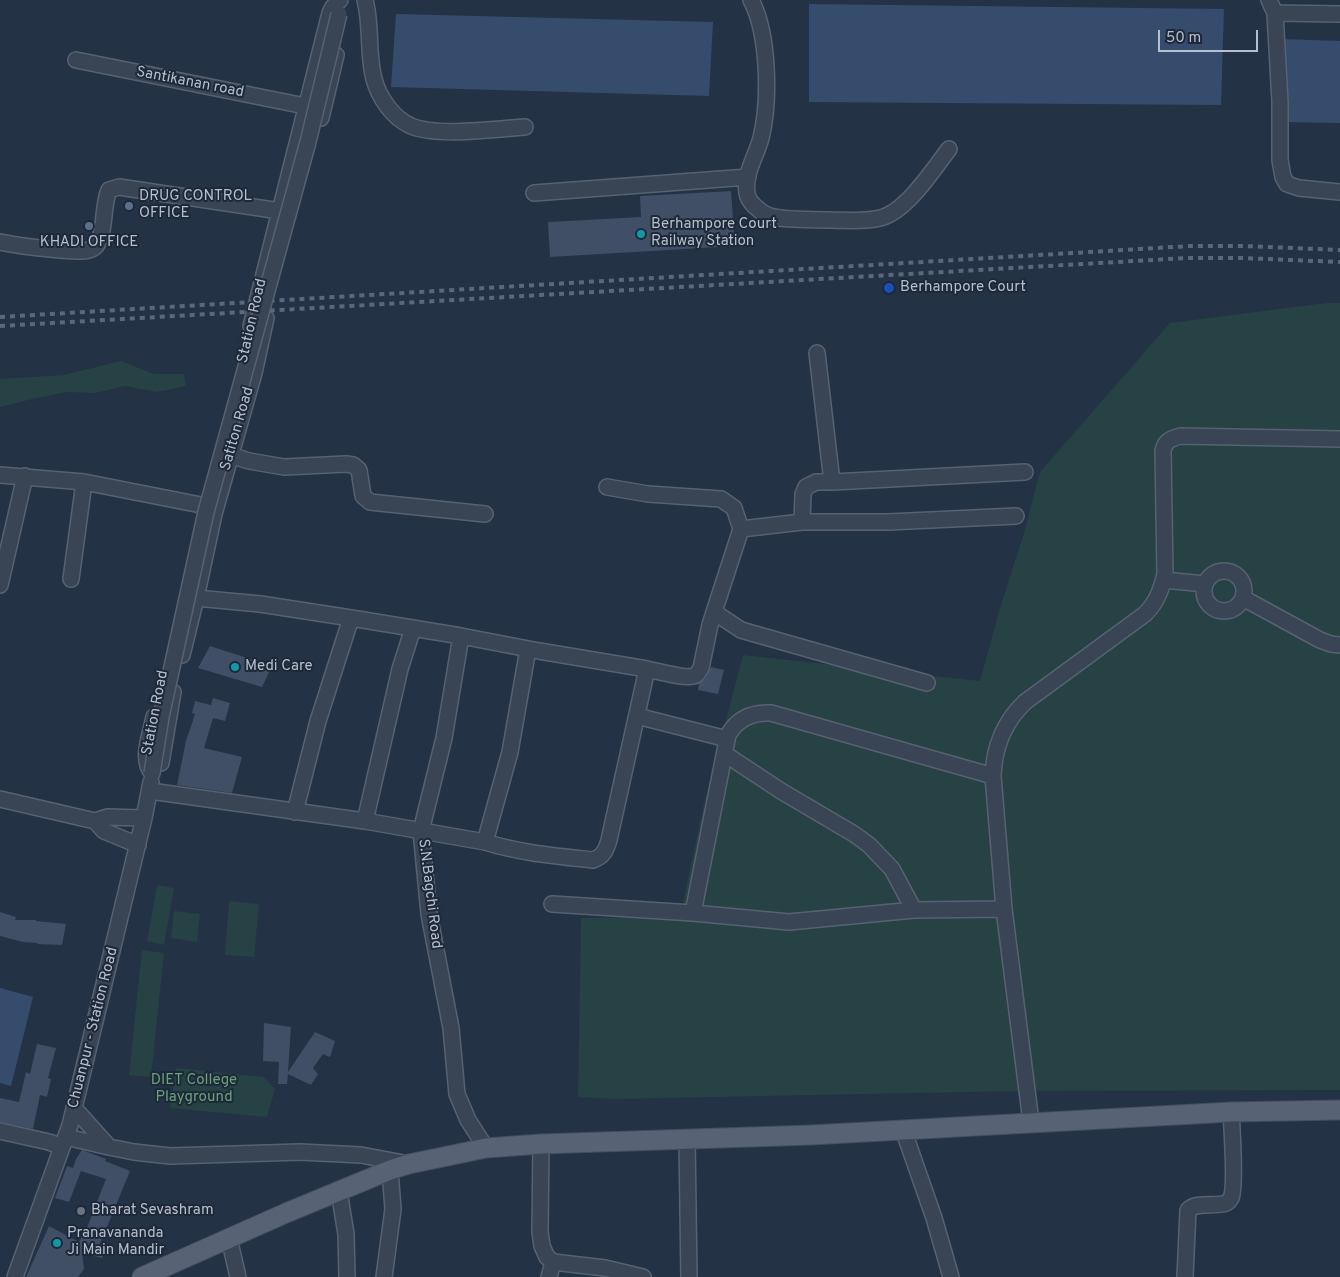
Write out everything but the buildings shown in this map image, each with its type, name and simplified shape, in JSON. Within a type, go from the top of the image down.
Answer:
[{"type":"main road","points":[[142,1277],[390,1170],[409,1164],[486,1148],[541,1144],[801,1136],[1231,1112],[1340,1110]]},
{"type":"street","points":[[365,0],[368,11],[374,79],[385,104],[396,115],[410,126],[445,131],[525,128]]},
{"type":"street","points":[[751,0],[761,26],[766,78],[764,124],[750,168],[746,191],[748,197],[762,212],[775,218],[860,221],[881,218],[900,208],[949,149]]},
{"type":"street","name":"Station Road","points":[[333,7],[342,8],[308,142],[206,512],[161,717],[152,773],[147,766],[146,759],[201,505],[241,369],[305,106],[330,13],[333,7]]},
{"type":"street","points":[[1340,14],[1272,7],[1280,102],[1280,160],[1283,177],[1287,184],[1299,188],[1340,192]]},
{"type":"street","name":"Satiton Road","points":[[152,773],[159,767],[161,761],[176,679],[214,514],[254,373],[268,310],[314,147],[342,8]]},
{"type":"street","name":"Santikanan road","points":[[76,60],[305,106]]},
{"type":"street","points":[[534,193],[748,177]]},
{"type":"street","points":[[0,242],[74,250],[88,250],[95,247],[101,233],[109,190],[119,186],[280,211]]},
{"type":"street","points":[[817,353],[832,482]]},
{"type":"street","points":[[1031,1122],[1004,909],[993,776],[994,759],[1004,728],[1014,713],[1025,702],[1145,614],[1154,605],[1161,592],[1165,574],[1164,444],[1180,436],[1340,439]]},
{"type":"street","points":[[230,456],[284,467],[353,465],[359,470],[363,496],[370,502],[485,514]]},
{"type":"street","points":[[802,522],[803,494],[806,487],[816,482],[1025,472]]},
{"type":"street","points":[[0,475],[84,482],[201,505]]},
{"type":"street","points":[[0,585],[25,476]]},
{"type":"street","points":[[71,579],[84,482]]},
{"type":"street","points":[[196,598],[260,604],[350,618],[684,676],[698,674],[710,625],[741,529],[734,508],[721,499],[648,494],[607,487]]},
{"type":"street","points":[[741,529],[802,522],[888,522],[1016,516]]},
{"type":"street","points":[[1219,572],[1231,573],[1241,580],[1244,586],[1243,598],[1241,603],[1232,610],[1217,610],[1212,608],[1206,600],[1204,589],[1213,574],[1219,572]]},
{"type":"street","points":[[1164,580],[1206,584]]},
{"type":"street","points":[[1243,598],[1320,640],[1340,645]]},
{"type":"street","points":[[714,612],[741,630],[927,684]]},
{"type":"street","points":[[295,812],[318,721],[350,618]]},
{"type":"street","points":[[365,821],[398,678],[412,628]]},
{"type":"street","name":"S.N.Bagchi Road","points":[[461,636],[444,738],[421,831],[430,914],[451,1028],[457,1094],[468,1120],[486,1148]]},
{"type":"street","points":[[485,842],[510,752],[528,649]]},
{"type":"street","points":[[150,791],[365,821],[485,842],[543,855],[593,860],[604,853],[610,840],[647,669]]},
{"type":"street","points":[[693,913],[727,739],[733,727],[740,721],[760,713],[771,713],[993,776]]},
{"type":"street","points":[[636,716],[727,739]]},
{"type":"street","points":[[725,754],[869,845],[892,869],[914,910]]},
{"type":"street","name":"Chuanpur - Station Road","points":[[15,1277],[64,1142],[74,1108],[138,845],[152,773]]},
{"type":"street","points":[[0,799],[95,821],[107,817],[144,818]]},
{"type":"street","points":[[95,821],[104,831],[138,845]]},
{"type":"street","points":[[552,904],[693,913],[789,922],[914,910],[1004,909]]},
{"type":"street","points":[[74,1108],[109,1146]]},
{"type":"street","points":[[1185,1277],[1188,1210],[1194,1206],[1222,1204],[1228,1202],[1231,1198],[1233,1176],[1231,1112]]},
{"type":"street","points":[[0,1130],[48,1142],[109,1146],[134,1152],[163,1155],[300,1152],[361,1155],[409,1164]]},
{"type":"street","points":[[903,1130],[934,1218],[951,1277]]},
{"type":"street","points":[[688,1139],[688,1277]]},
{"type":"street","points":[[541,1144],[540,1232],[542,1246],[551,1270],[643,1277]]},
{"type":"street","points":[[384,1277],[393,1209],[390,1170]]},
{"type":"street","points":[[339,1191],[346,1234],[347,1277]]},
{"type":"street","points":[[229,1238],[238,1277]]},
{"type":"green space","points":[[1326,303],[1340,303],[1340,1090],[1016,1091],[614,1099],[578,1097],[581,918],[680,917],[703,808],[743,655],[980,681],[1040,472],[1170,323]]},
{"type":"green space","points":[[121,361],[154,374],[184,374],[186,386],[157,392],[125,386],[95,393],[67,392],[0,407],[0,379],[64,375]]},
{"type":"green space","points":[[157,885],[174,888],[164,945],[147,941]]},
{"type":"green space","points":[[229,901],[259,904],[254,957],[225,955]]},
{"type":"green space","points":[[174,911],[200,914],[197,942],[171,938]]},
{"type":"green space","points":[[142,950],[164,953],[151,1077],[129,1075]]},
{"type":"green space","name":"DIET College Playground","points":[[176,1068],[264,1077],[275,1089],[267,1117],[170,1108]]},
{"type":"water","points":[[809,4],[1224,9],[1221,105],[809,102]]},
{"type":"water","points":[[396,14],[713,22],[709,96],[391,87]]},
{"type":"water","points":[[1281,39],[1340,41],[1340,123],[1283,122]]},
{"type":"water","points":[[0,988],[33,997],[11,1086],[0,1083]]},
{"type":"railway","points":[[0,317],[1190,246],[1340,250]]},
{"type":"railway","points":[[0,326],[1187,258],[1340,262]]},
{"type":"place","name":"DRUG CONTROL OFFICE","points":[[129,206]]},
{"type":"place","name":"KHADI OFFICE","points":[[89,226]]},
{"type":"place","name":"Berhampore Court Railway Station","points":[[641,234]]},
{"type":"place","name":"Berhampore Court","points":[[889,288]]},
{"type":"place","name":"Medi Care","points":[[235,667]]},
{"type":"place","name":"Bharat Sevashram","points":[[81,1211]]},
{"type":"place","name":"Pranavananda Ji Main Mandir","points":[[57,1243]]}]
